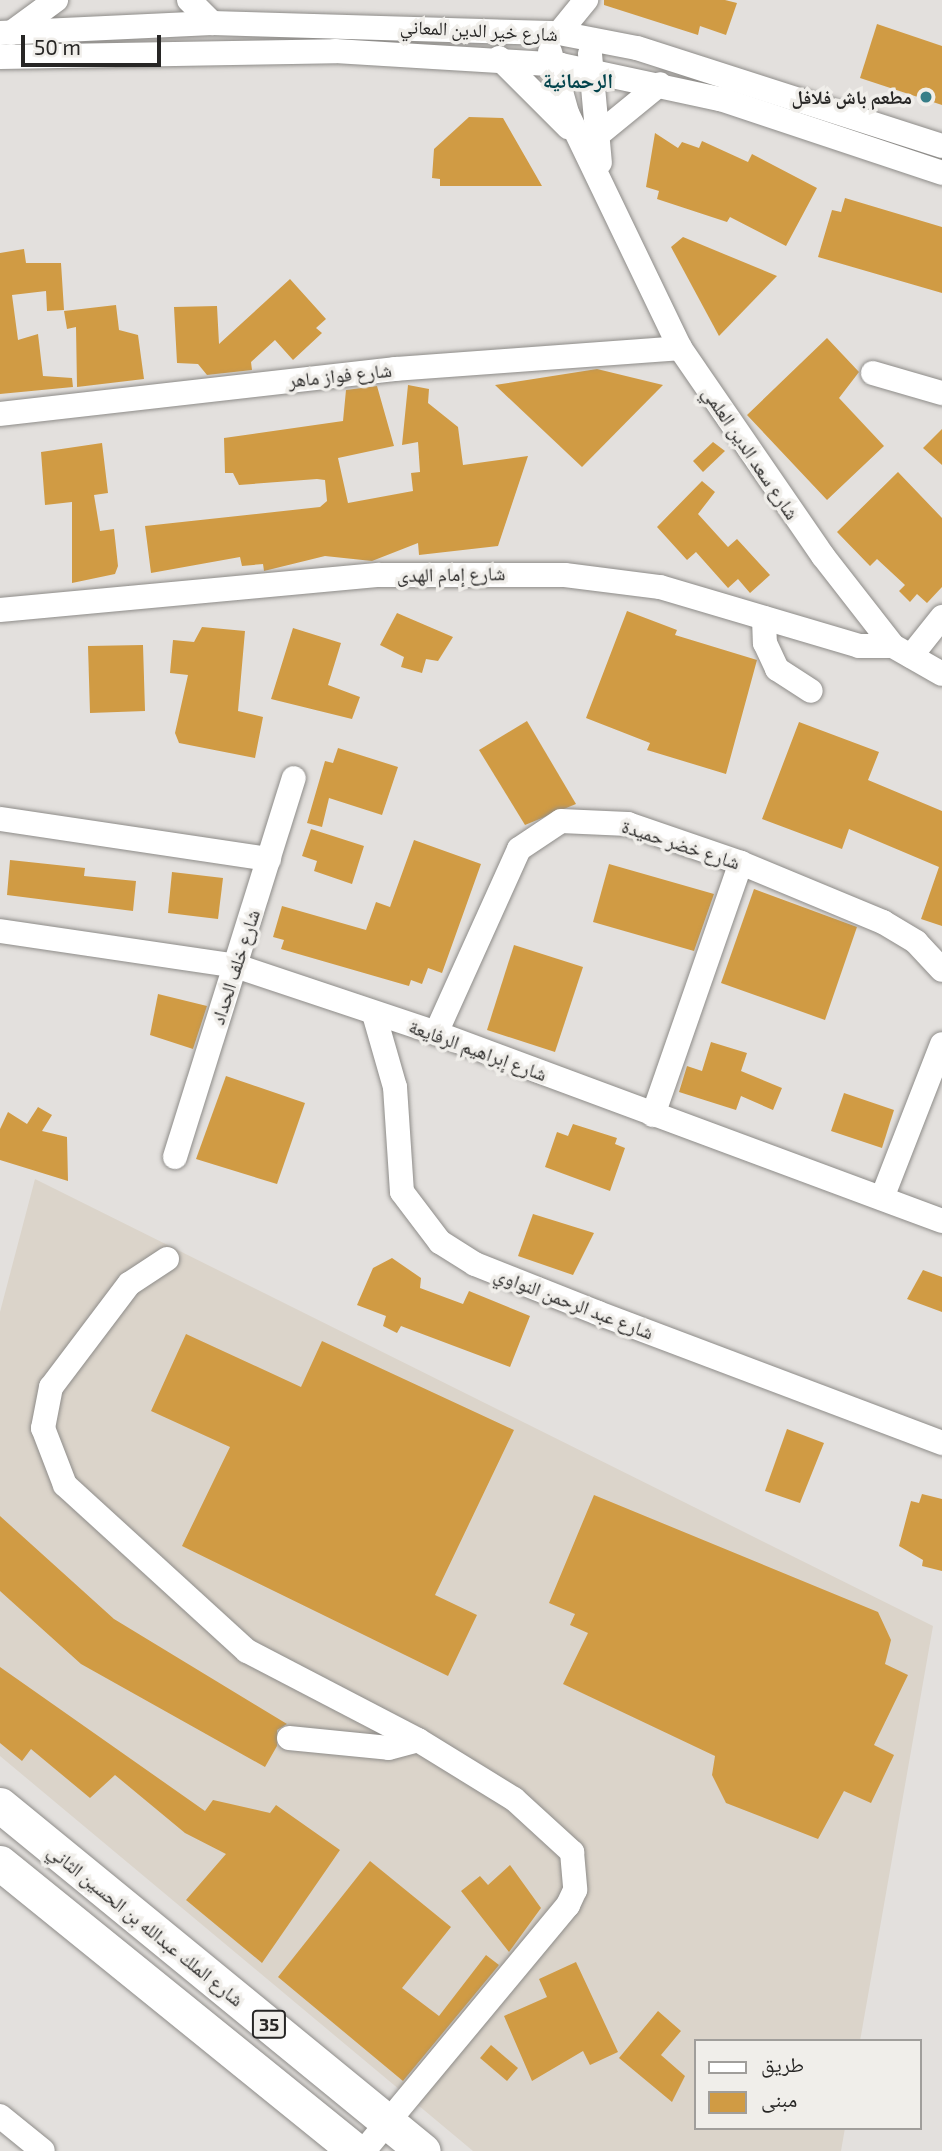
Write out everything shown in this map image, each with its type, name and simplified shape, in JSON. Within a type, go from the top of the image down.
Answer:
[{"type":"highway","name":"شارع الملك عبدالله بن الحسين الثاني","points":[[0,1805],[423,2151]]},
{"type":"highway","name":"شارع الملك عبدالله بن الحسين الثاني","points":[[0,1863],[356,2151]]},
{"type":"street","points":[[5,33],[56,0]]},
{"type":"street","points":[[189,0],[212,23]]},
{"type":"street","points":[[586,0],[555,33],[550,64],[586,137]]},
{"type":"street","name":"شارع خير الدين المعاني","points":[[5,33],[212,23],[555,33],[591,39],[790,94],[942,146]]},
{"type":"street","points":[[586,137],[591,39]]},
{"type":"street","name":"شارع خير الدين المعاني","points":[[0,57],[335,51],[499,58],[550,64],[660,84],[942,173]]},
{"type":"street","points":[[499,58],[586,137]]},
{"type":"street","points":[[586,137],[660,84]]},
{"type":"street","name":"شارع سعد الدين العلمي","points":[[586,137],[606,195],[680,348],[815,545],[902,651],[942,674]]},
{"type":"street","name":"شارع فواز ماهر","points":[[0,414],[395,369],[680,348]]},
{"type":"street","points":[[873,373],[942,393]]},
{"type":"street","name":"شارع إمام الهدى","points":[[0,610],[379,575],[508,572],[660,587],[859,646],[902,651]]},
{"type":"street","points":[[902,651],[942,617]]},
{"type":"street","points":[[764,618],[765,643],[777,669],[811,691]]},
{"type":"street","name":"شارع خلف الحداد","points":[[175,1157],[294,778]]},
{"type":"street","points":[[0,819],[269,859]]},
{"type":"street","name":"شارع خضر حميدة","points":[[436,1033],[503,876],[537,831],[561,821],[628,824],[741,863],[883,922],[916,942],[942,970]]},
{"type":"street","points":[[653,1115],[741,863]]},
{"type":"street","name":"شارع إبراهيم الرفايعة","points":[[0,931],[236,966],[436,1033],[942,1221]]},
{"type":"street","name":"شارع عبد الرحمن النواوي","points":[[374,1014],[396,1087],[402,1192],[440,1242],[475,1264],[942,1444]]},
{"type":"street","points":[[882,1198],[942,1044]]},
{"type":"street","points":[[167,1259],[129,1283],[51,1387],[43,1428],[55,1465],[81,1506],[247,1651],[418,1740],[546,1823],[572,1852],[575,1890],[364,2151]]},
{"type":"street","points":[[289,1738],[389,1748],[418,1740]]},
{"type":"street","points":[[0,2116],[43,2151]]},
{"type":"shaded area","points":[[35,1179],[933,1626],[860,2039],[694,2039],[694,2130],[845,2130],[841,2151],[473,2151],[0,1756],[0,1312]]},
{"type":"building","points":[[604,0],[725,0],[737,3],[726,35],[700,26],[698,35],[604,5]]},
{"type":"building","points":[[877,24],[942,46],[942,105],[860,78]]},
{"type":"building","points":[[469,117],[503,118],[542,186],[440,186],[440,179],[432,178],[434,149]]},
{"type":"building","points":[[655,133],[678,148],[682,142],[699,148],[702,141],[748,162],[752,154],[817,188],[786,246],[730,217],[727,222],[657,199],[659,191],[646,187]]},
{"type":"building","points":[[845,198],[942,227],[942,293],[818,257],[832,210],[841,212]]},
{"type":"building","points":[[683,237],[777,276],[719,336],[671,247]]},
{"type":"building","points":[[24,249],[26,263],[61,263],[64,310],[47,311],[46,291],[12,295],[18,340],[38,334],[43,376],[72,378],[73,387],[0,394],[0,253]]},
{"type":"building","points":[[290,279],[326,319],[316,328],[322,333],[293,360],[275,340],[251,362],[252,370],[207,375],[198,364],[177,363],[174,307],[217,306],[219,344]]},
{"type":"building","points":[[116,305],[119,330],[138,335],[144,379],[77,387],[76,327],[67,329],[64,311]]},
{"type":"building","points":[[827,338],[859,372],[839,398],[884,446],[827,500],[747,415]]},
{"type":"building","points":[[597,369],[663,385],[582,467],[495,385]]},
{"type":"building","points":[[408,385],[429,389],[428,403],[458,427],[463,465],[528,456],[498,546],[419,555],[418,543],[372,561],[325,556],[264,571],[263,564],[242,566],[240,557],[151,573],[145,526],[320,507],[327,501],[325,480],[239,485],[233,473],[225,473],[224,438],[343,421],[346,390],[377,386],[394,446],[338,458],[348,503],[413,491],[411,473],[420,472],[418,442],[402,445]]},
{"type":"building","points":[[942,429],[942,465],[923,448]]},
{"type":"building","points":[[713,442],[725,451],[703,472],[693,461]]},
{"type":"building","points":[[102,443],[108,493],[94,495],[100,531],[114,529],[118,566],[115,574],[72,583],[72,502],[45,505],[41,452]]},
{"type":"building","points":[[898,472],[942,518],[942,587],[927,603],[917,594],[910,602],[899,591],[905,585],[877,559],[870,566],[837,532]]},
{"type":"building","points":[[702,481],[715,492],[698,514],[728,547],[737,539],[770,575],[750,593],[738,579],[728,588],[696,552],[687,560],[657,527]]},
{"type":"building","points":[[627,611],[677,630],[675,635],[757,660],[726,774],[647,750],[650,743],[586,718]]},
{"type":"building","points":[[397,613],[453,637],[438,661],[426,659],[422,673],[401,667],[404,657],[380,645]]},
{"type":"building","points":[[202,627],[245,631],[238,711],[263,717],[255,758],[179,743],[175,733],[188,675],[170,673],[173,640],[194,642]]},
{"type":"building","points":[[293,628],[341,643],[328,685],[360,697],[352,719],[271,699]]},
{"type":"building","points":[[143,645],[145,711],[90,713],[88,646]]},
{"type":"building","points":[[527,721],[576,804],[525,825],[479,750]]},
{"type":"building","points":[[799,722],[879,752],[868,780],[942,811],[942,926],[921,919],[939,867],[849,829],[842,849],[762,819]]},
{"type":"building","points":[[338,748],[398,767],[382,815],[329,798],[322,827],[307,823],[325,761],[333,763]]},
{"type":"building","points":[[311,829],[364,846],[352,884],[314,871],[317,861],[302,856]]},
{"type":"building","points":[[414,840],[481,864],[442,973],[428,968],[422,984],[411,980],[409,986],[281,949],[284,940],[273,937],[282,906],[366,930],[376,902],[390,907]]},
{"type":"building","points":[[10,860],[85,868],[84,876],[136,881],[133,911],[7,895]]},
{"type":"building","points":[[609,864],[714,894],[694,951],[593,922]]},
{"type":"building","points":[[172,872],[223,878],[218,919],[168,913]]},
{"type":"building","points":[[754,889],[857,927],[825,1020],[721,983]]},
{"type":"building","points":[[514,945],[583,967],[555,1052],[487,1030]]},
{"type":"building","points":[[158,994],[207,1006],[193,1049],[150,1035]]},
{"type":"building","points":[[711,1042],[747,1053],[741,1071],[782,1088],[773,1110],[741,1096],[736,1110],[679,1092],[687,1066],[702,1071]]},
{"type":"building","points":[[226,1076],[305,1103],[277,1184],[196,1159]]},
{"type":"building","points":[[844,1093],[894,1110],[882,1148],[831,1131]]},
{"type":"building","points":[[38,1107],[52,1115],[42,1131],[67,1137],[68,1181],[0,1160],[0,1129],[8,1112],[27,1124]]},
{"type":"building","points":[[573,1124],[617,1138],[615,1144],[625,1148],[610,1191],[545,1167],[557,1132],[568,1136]]},
{"type":"building","points":[[533,1214],[594,1233],[573,1275],[518,1256]]},
{"type":"building","points":[[392,1258],[421,1278],[420,1288],[463,1304],[469,1291],[530,1316],[510,1367],[401,1326],[397,1333],[383,1326],[386,1316],[357,1305],[373,1268]]},
{"type":"building","points":[[923,1270],[942,1277],[942,1312],[907,1299]]},
{"type":"building","points":[[186,1334],[301,1387],[322,1341],[514,1430],[435,1595],[477,1615],[448,1676],[182,1546],[230,1447],[151,1411]]},
{"type":"building","points":[[787,1429],[824,1443],[800,1503],[765,1491]]},
{"type":"building","points":[[922,1494],[942,1499],[942,1571],[922,1566],[923,1560],[899,1546],[911,1501],[919,1503]]},
{"type":"building","points":[[594,1495],[878,1612],[891,1640],[885,1664],[908,1675],[874,1745],[894,1755],[871,1803],[844,1791],[818,1839],[726,1803],[712,1775],[715,1756],[563,1684],[588,1633],[570,1625],[575,1614],[549,1603]]},
{"type":"building","points":[[0,1516],[114,1619],[287,1724],[277,1730],[277,1746],[265,1767],[81,1664],[0,1591]]},
{"type":"building","points":[[0,1667],[205,1811],[213,1800],[270,1813],[276,1805],[340,1850],[262,1963],[186,1900],[226,1854],[185,1833],[115,1775],[90,1798],[31,1749],[22,1761],[0,1743]]},
{"type":"building","points":[[370,1861],[451,1927],[402,1988],[439,2016],[486,1955],[499,1965],[403,2081],[278,1977]]},
{"type":"building","points":[[510,1865],[541,1908],[509,1952],[461,1891],[480,1876],[488,1885]]},
{"type":"building","points":[[576,1962],[618,2052],[590,2065],[583,2051],[532,2081],[504,2016],[547,1997],[539,1979]]},
{"type":"building","points":[[658,2011],[681,2031],[661,2055],[685,2076],[672,2102],[619,2058]]},
{"type":"building","points":[[491,2045],[518,2068],[507,2081],[480,2058]]},
{"type":"place","name":"مطعم باش فلافل","points":[[926,97]]},
{"type":"district","name":"الرحمانية","points":[[578,80]]}]
